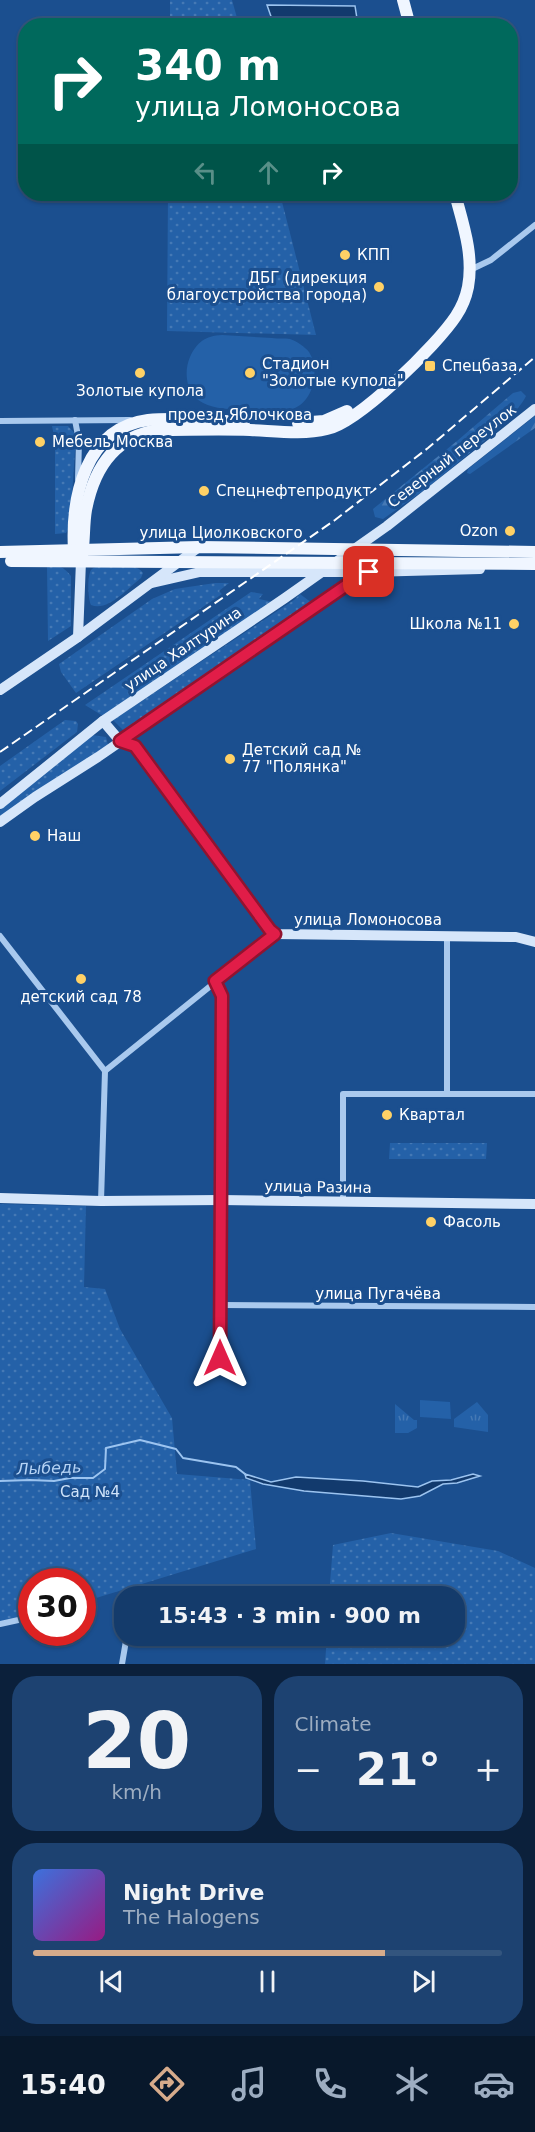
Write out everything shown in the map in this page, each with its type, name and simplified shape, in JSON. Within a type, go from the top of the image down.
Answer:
[{"type":"main road","points":[[403,0],[409,18]]},
{"type":"main road","name":"проезд Яблочкова","points":[[79,554],[90,494],[102,466],[119,445],[129,439],[146,432],[159,430],[316,431],[339,425],[368,406],[447,328],[462,305],[470,270],[468,244],[457,201]]},
{"type":"main road","name":"проезд Яблочкова","points":[[79,554],[73,526],[78,489],[87,466],[99,447],[111,435],[124,427],[146,420],[306,423],[338,417],[365,398],[438,328],[455,304],[470,270]]},
{"type":"main road","name":"улица Циолковского","points":[[0,561],[199,547],[442,557]]},
{"type":"main road","name":"улица Циолковского","points":[[0,552],[181,560],[442,557]]},
{"type":"main road","points":[[442,557],[535,552]]},
{"type":"main road","points":[[442,557],[535,565]]},
{"type":"street","points":[[470,270],[491,260],[535,225]]},
{"type":"street","name":"Северный переулок","points":[[387,526],[535,409]]},
{"type":"street","name":"проезд Яблочкова","points":[[75,420],[80,441],[78,489]]},
{"type":"street","name":"проезд Яблочкова","points":[[0,421],[146,420]]},
{"type":"street","name":"улица Халтурина","points":[[0,804],[103,721],[387,526]]},
{"type":"street","points":[[0,690],[78,637],[199,547]]},
{"type":"street","points":[[78,637],[79,554]]},
{"type":"street","points":[[152,583],[200,572],[442,571],[535,565]]},
{"type":"street","points":[[0,822],[369,572]]},
{"type":"street","points":[[103,721],[120,741],[135,746],[275,934]]},
{"type":"street","name":"улица Ломоносова","points":[[105,1071],[275,934],[516,937],[535,942]]},
{"type":"street","points":[[447,935],[447,1093]]},
{"type":"street","points":[[0,936],[105,1071],[101,1201]]},
{"type":"street","points":[[215,981],[222,996],[220,1358]]},
{"type":"street","points":[[343,1202],[343,1094],[535,1094]]},
{"type":"street","name":"улица Разина","points":[[0,1198],[101,1201],[221,1200],[535,1204]]},
{"type":"street","name":"улица Пугачёва","points":[[221,1305],[535,1307]]},
{"type":"street","points":[[0,1624],[18,1620]]},
{"type":"street","points":[[122,1664],[125,1646]]},
{"type":"green space","points":[[170,0],[232,0],[237,18],[170,18]]},
{"type":"green space","points":[[168,201],[282,201],[316,335],[167,331]]},
{"type":"green space","name":"Стадион \"Золотые купола\"","points":[[222,335],[288,339],[301,344],[309,352],[314,367],[313,383],[307,398],[295,408],[275,412],[223,408],[203,403],[195,398],[187,379],[190,357],[202,341]]},
{"type":"green space","points":[[521,391],[526,396],[513,417],[427,488],[383,519],[375,517],[373,509],[513,393]]},
{"type":"green space","points":[[535,416],[535,428],[470,474],[467,473],[468,469]]},
{"type":"green space","points":[[52,426],[68,426],[76,435],[70,526],[66,533],[55,534],[55,441]]},
{"type":"green space","points":[[47,565],[60,567],[71,576],[71,626],[48,641]]},
{"type":"green space","points":[[100,565],[135,567],[143,573],[141,578],[118,598],[104,605],[91,605],[88,582],[90,573]]},
{"type":"green space","points":[[229,583],[219,591],[222,594],[76,693],[61,672],[59,664],[152,599],[175,589]]},
{"type":"green space","points":[[251,592],[263,594],[259,599],[273,602],[103,716],[85,705]]},
{"type":"green space","points":[[300,594],[312,603],[125,732],[113,720],[294,600]]},
{"type":"green space","points":[[65,720],[76,721],[77,732],[0,791],[0,766]]},
{"type":"green space","points":[[92,735],[106,737],[108,745],[0,819],[0,808]]},
{"type":"green space","points":[[390,1143],[487,1143],[486,1159],[389,1159]]},
{"type":"green space","name":"Сад №4","points":[[0,1204],[86,1206],[84,1287],[105,1289],[120,1329],[172,1418],[177,1474],[250,1480],[256,1549],[135,1586],[114,1586],[114,1593],[96,1598],[96,1568],[18,1568],[18,1620],[0,1624]]},
{"type":"green space","points":[[420,1400],[450,1402],[451,1419],[420,1417]]},
{"type":"green space","points":[[477,1402],[488,1415],[488,1432],[454,1427],[454,1419]]},
{"type":"green space","points":[[395,1404],[417,1420],[417,1428],[408,1433],[395,1433]]},
{"type":"green space","points":[[391,1533],[498,1551],[535,1568],[535,1664],[325,1664],[326,1646],[465,1646],[465,1586],[330,1586],[333,1545]]},
{"type":"shaded area","points":[[267,5],[355,6],[357,18],[272,18]]},
{"type":"shaded area","points":[[245,1474],[271,1482],[296,1477],[418,1487],[432,1481],[451,1480],[473,1474],[480,1476],[457,1483],[443,1484],[420,1496],[401,1499],[304,1491],[263,1484],[246,1478]]},
{"type":"waterway","name":"Лыбедь","points":[[0,1481],[93,1478],[105,1469],[106,1448],[140,1440],[176,1449],[183,1458],[236,1467],[245,1474]]},
{"type":"railway","points":[[0,752],[335,520],[428,448],[535,357]]},
{"type":"place","name":"КПП","points":[[345,255]]},
{"type":"place","name":"ДБГ (дирекция благоустройства города)","points":[[379,287]]},
{"type":"place","name":"Спецбаза","points":[[430,366]]},
{"type":"place","name":"Золотые купола","points":[[140,373]]},
{"type":"place","name":"Стадион \"Золотые купола\"","points":[[250,373]]},
{"type":"place","name":"Мебель Москва","points":[[40,442]]},
{"type":"place","name":"Спецнефтепродукт","points":[[204,491]]},
{"type":"place","name":"Ozon","points":[[510,531]]},
{"type":"place","name":"Школа №11","points":[[514,624]]},
{"type":"place","name":"Детский сад № 77 \"Полянка\"","points":[[230,759]]},
{"type":"place","name":"Наш","points":[[35,836]]},
{"type":"place","name":"детский сад 78","points":[[81,979]]},
{"type":"place","name":"Квартал","points":[[387,1115]]},
{"type":"place","name":"Фасоль","points":[[431,1222]]},
{"type":"route","points":[[220,1358],[222,996],[215,981],[275,934],[135,746],[120,741],[354,580],[369,572]]}]
